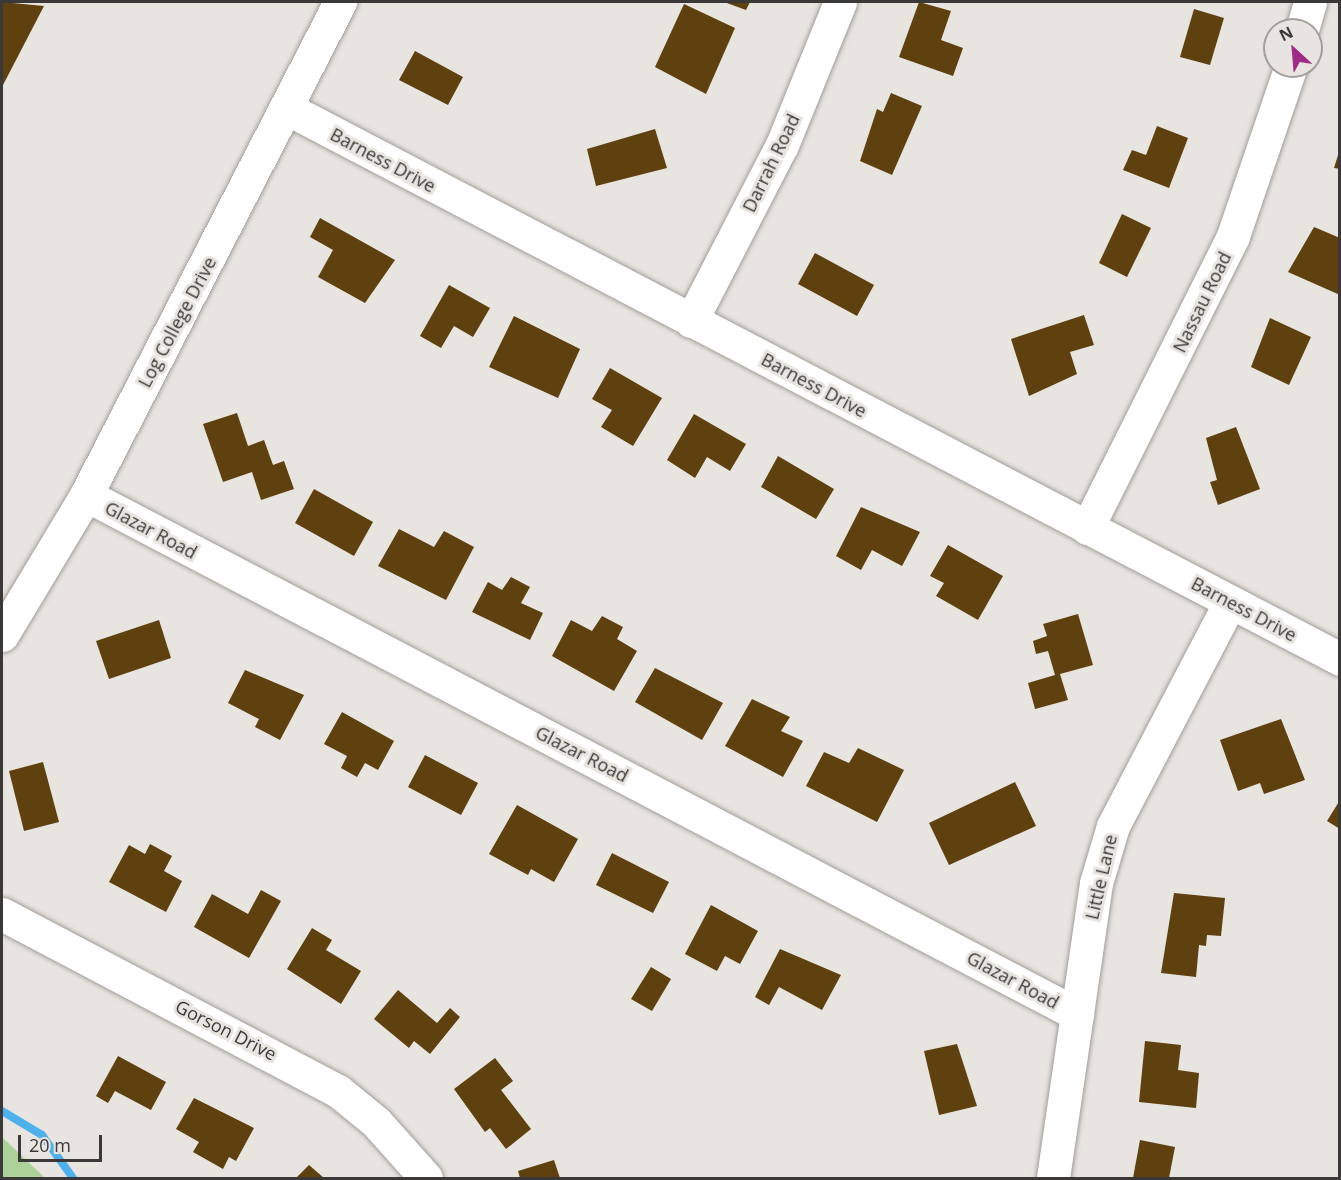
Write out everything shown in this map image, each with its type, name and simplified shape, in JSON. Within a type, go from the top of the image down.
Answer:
[{"type":"street","name":"Log College Drive","points":[[2,635],[86,495],[288,109],[340,2]]},
{"type":"street","name":"Darrah Road","points":[[691,321],[782,145],[840,2]]},
{"type":"street","points":[[1305,18],[1310,2]]},
{"type":"street","name":"Nassau Road","points":[[1087,528],[1233,236],[1287,78]]},
{"type":"street","name":"Barness Drive","points":[[288,109],[1340,659]]},
{"type":"street","name":"Glazar Road","points":[[86,495],[1077,1014]]},
{"type":"street","name":"Little Lane","points":[[1053,1179],[1096,883],[1113,826],[1230,602]]},
{"type":"street","name":"Gorson Drive","points":[[2,914],[338,1091],[376,1122],[426,1179]]},
{"type":"green space","points":[[2,1137],[45,1178],[2,1178]]},
{"type":"building","points":[[2,2],[44,6],[2,87]]},
{"type":"building","points":[[724,2],[750,2],[746,10]]},
{"type":"building","points":[[919,2],[951,11],[941,40],[963,48],[953,76],[899,57]]},
{"type":"building","points":[[684,4],[735,28],[706,94],[655,67]]},
{"type":"building","points":[[1194,9],[1224,18],[1210,65],[1180,57]]},
{"type":"building","points":[[415,51],[463,77],[448,105],[399,80]]},
{"type":"building","points":[[891,93],[922,106],[892,175],[860,161],[877,109],[883,112]]},
{"type":"building","points":[[1157,126],[1188,138],[1169,188],[1123,170],[1132,150],[1146,155]]},
{"type":"building","points":[[655,129],[667,168],[596,186],[587,149]]},
{"type":"building","points":[[1340,152],[1340,169],[1334,168]]},
{"type":"building","points":[[1122,214],[1151,228],[1127,277],[1099,263]]},
{"type":"building","points":[[320,218],[395,260],[365,303],[318,277],[333,250],[310,237]]},
{"type":"building","points":[[1314,227],[1340,238],[1340,295],[1288,272]]},
{"type":"building","points":[[815,253],[874,285],[857,316],[798,284]]},
{"type":"building","points":[[449,285],[490,308],[473,337],[454,326],[441,348],[420,336]]},
{"type":"building","points":[[1084,315],[1094,345],[1070,352],[1077,374],[1029,396],[1011,339]]},
{"type":"building","points":[[514,316],[580,349],[558,398],[489,367]]},
{"type":"building","points":[[1270,318],[1311,337],[1289,385],[1251,367]]},
{"type":"building","points":[[610,368],[662,398],[633,446],[601,427],[612,410],[592,399]]},
{"type":"building","points":[[237,413],[248,446],[264,440],[273,465],[284,461],[294,489],[261,500],[252,472],[223,482],[203,424]]},
{"type":"building","points":[[694,414],[746,444],[730,471],[707,457],[695,478],[667,460]]},
{"type":"building","points":[[1236,427],[1260,489],[1218,505],[1210,482],[1217,480],[1206,438]]},
{"type":"building","points":[[778,456],[834,489],[816,519],[761,487]]},
{"type":"building","points":[[314,489],[373,522],[354,556],[295,523]]},
{"type":"building","points":[[861,507],[920,532],[902,566],[872,550],[861,570],[836,556]]},
{"type":"building","points":[[399,529],[434,547],[444,531],[474,547],[446,600],[378,566]]},
{"type":"building","points":[[948,545],[1003,576],[978,620],[936,596],[944,583],[930,576]]},
{"type":"building","points":[[511,577],[530,587],[521,603],[543,613],[530,640],[472,612],[488,582],[502,590]]},
{"type":"building","points":[[1078,614],[1093,665],[1060,674],[1068,700],[1035,709],[1028,683],[1055,675],[1048,651],[1036,654],[1033,641],[1047,636],[1043,624]]},
{"type":"building","points":[[602,616],[623,627],[617,639],[637,651],[614,691],[552,656],[571,620],[592,631]]},
{"type":"building","points":[[159,620],[171,658],[109,679],[96,641]]},
{"type":"building","points":[[655,668],[723,703],[702,740],[635,702]]},
{"type":"building","points":[[245,670],[304,695],[280,740],[255,727],[259,719],[228,703]]},
{"type":"building","points":[[752,699],[790,717],[781,731],[803,741],[783,777],[725,746]]},
{"type":"building","points":[[342,712],[394,741],[378,770],[365,763],[357,777],[341,768],[347,756],[324,744]]},
{"type":"building","points":[[1281,719],[1305,780],[1264,794],[1260,783],[1238,791],[1220,740]]},
{"type":"building","points":[[858,748],[904,770],[877,822],[806,786],[824,752],[849,763]]},
{"type":"building","points":[[425,755],[478,783],[461,815],[408,787]]},
{"type":"building","points":[[43,762],[59,822],[24,831],[9,771]]},
{"type":"building","points":[[1015,782],[1036,826],[949,865],[929,823]]},
{"type":"building","points":[[1340,800],[1340,829],[1327,821]]},
{"type":"building","points":[[517,805],[578,839],[554,882],[531,869],[528,875],[489,854]]},
{"type":"building","points":[[150,844],[172,856],[164,871],[182,881],[166,912],[109,882],[129,845],[145,854]]},
{"type":"building","points":[[612,853],[669,882],[653,913],[596,885]]},
{"type":"building","points":[[261,890],[281,901],[249,958],[194,927],[212,894],[248,914]]},
{"type":"building","points":[[1174,893],[1225,898],[1221,936],[1207,935],[1206,946],[1199,945],[1196,977],[1161,973]]},
{"type":"building","points":[[711,905],[758,931],[740,964],[725,956],[717,971],[685,954]]},
{"type":"building","points":[[312,928],[332,940],[326,950],[361,971],[341,1004],[287,969]]},
{"type":"building","points":[[780,949],[841,975],[822,1010],[779,987],[769,1005],[755,997]]},
{"type":"building","points":[[651,967],[671,979],[652,1011],[631,999]]},
{"type":"building","points":[[398,990],[437,1023],[450,1008],[460,1017],[430,1054],[414,1041],[409,1048],[374,1019]]},
{"type":"building","points":[[1145,1041],[1181,1045],[1178,1070],[1199,1073],[1196,1108],[1139,1102]]},
{"type":"building","points":[[957,1044],[977,1106],[939,1115],[924,1051]]},
{"type":"building","points":[[118,1056],[166,1082],[151,1110],[115,1091],[108,1103],[96,1096]]},
{"type":"building","points":[[495,1058],[513,1081],[501,1090],[531,1129],[506,1149],[490,1128],[485,1132],[454,1089]]},
{"type":"building","points":[[194,1098],[254,1128],[236,1161],[229,1157],[223,1169],[193,1152],[199,1142],[176,1129]]},
{"type":"building","points":[[1140,1140],[1175,1147],[1169,1178],[1133,1178]]},
{"type":"building","points":[[554,1160],[560,1178],[520,1178],[518,1171]]},
{"type":"building","points":[[309,1165],[324,1178],[296,1178]]},
{"type":"waterway","points":[[2,1111],[42,1135],[73,1178]]}]
